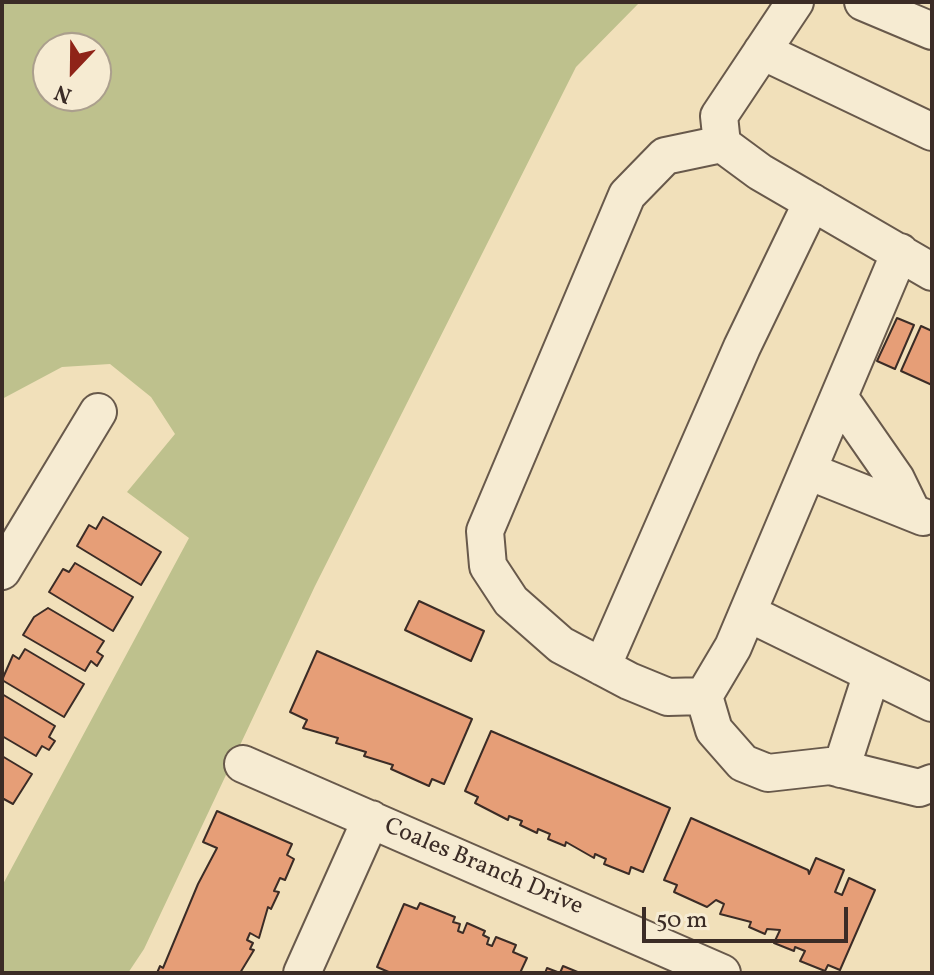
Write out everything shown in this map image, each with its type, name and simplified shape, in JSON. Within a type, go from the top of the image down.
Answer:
[{"type":"street","points":[[722,144],[719,116],[795,2]]},
{"type":"street","points":[[863,2],[932,31]]},
{"type":"street","points":[[762,51],[932,132]]},
{"type":"street","points":[[704,696],[668,697],[561,645],[511,601],[488,566],[485,531],[627,195],[665,156],[722,144],[812,202],[932,272]]},
{"type":"street","points":[[602,667],[742,347],[812,202]]},
{"type":"street","points":[[900,252],[733,647],[704,696],[714,730],[743,763],[768,773],[830,766],[919,788],[932,783]]},
{"type":"street","points":[[839,397],[922,516]]},
{"type":"street","points":[[2,571],[98,412]]},
{"type":"street","points":[[808,471],[922,516]]},
{"type":"street","points":[[748,613],[871,676],[932,703]]},
{"type":"street","points":[[841,769],[871,676]]},
{"type":"street","name":"Coales Branch Drive","points":[[243,764],[722,973]]},
{"type":"street","points":[[302,973],[371,819]]},
{"type":"green space","points":[[2,2],[640,2],[576,67],[315,586],[144,949],[128,973],[2,973],[2,886],[189,538],[127,492],[175,434],[151,397],[110,364],[62,367],[2,399]]},
{"type":"building","points":[[897,318],[914,325],[895,369],[877,361]]},
{"type":"building","points":[[921,326],[932,331],[932,385],[901,371]]},
{"type":"building","points":[[103,517],[161,552],[141,585],[77,546],[89,525],[96,529]]},
{"type":"building","points":[[75,563],[133,597],[113,631],[49,592],[63,569],[69,572]]},
{"type":"building","points":[[419,601],[484,631],[471,661],[405,630]]},
{"type":"building","points":[[48,608],[104,641],[97,652],[103,656],[97,666],[91,661],[85,671],[23,635],[34,617]]},
{"type":"building","points":[[25,649],[84,684],[64,717],[2,680],[13,655],[19,659]]},
{"type":"building","points":[[317,651],[472,719],[444,784],[432,779],[429,786],[391,769],[393,765],[364,756],[366,752],[336,743],[338,738],[303,728],[307,720],[290,712]]},
{"type":"building","points":[[2,694],[55,726],[49,737],[55,741],[49,750],[42,746],[36,756],[2,736]]},
{"type":"building","points":[[491,731],[670,808],[643,872],[631,867],[629,874],[604,864],[606,859],[595,854],[594,858],[566,842],[565,846],[548,839],[550,834],[538,829],[537,833],[520,825],[522,821],[509,816],[508,820],[475,803],[478,797],[465,791]]},
{"type":"building","points":[[2,756],[32,774],[13,804],[2,798]]},
{"type":"building","points":[[217,811],[292,844],[287,855],[294,859],[285,880],[280,878],[274,891],[279,892],[271,909],[268,907],[259,938],[250,933],[247,940],[253,943],[250,949],[254,950],[240,973],[157,973],[160,966],[163,968],[198,884],[217,848],[203,842]]},
{"type":"building","points":[[691,818],[808,870],[809,874],[816,858],[844,870],[835,892],[842,895],[849,878],[875,890],[840,970],[828,965],[825,971],[800,961],[805,951],[795,947],[794,951],[774,943],[780,930],[767,929],[765,934],[749,927],[751,922],[720,914],[724,904],[716,900],[707,907],[674,892],[677,885],[664,880]]},
{"type":"building","points":[[420,903],[455,917],[453,922],[460,924],[458,931],[463,933],[467,923],[485,931],[483,935],[489,938],[487,944],[492,946],[496,937],[516,945],[513,952],[527,958],[520,973],[391,973],[377,967],[404,904],[417,909]]},
{"type":"building","points":[[563,966],[580,973],[560,973]]}]
